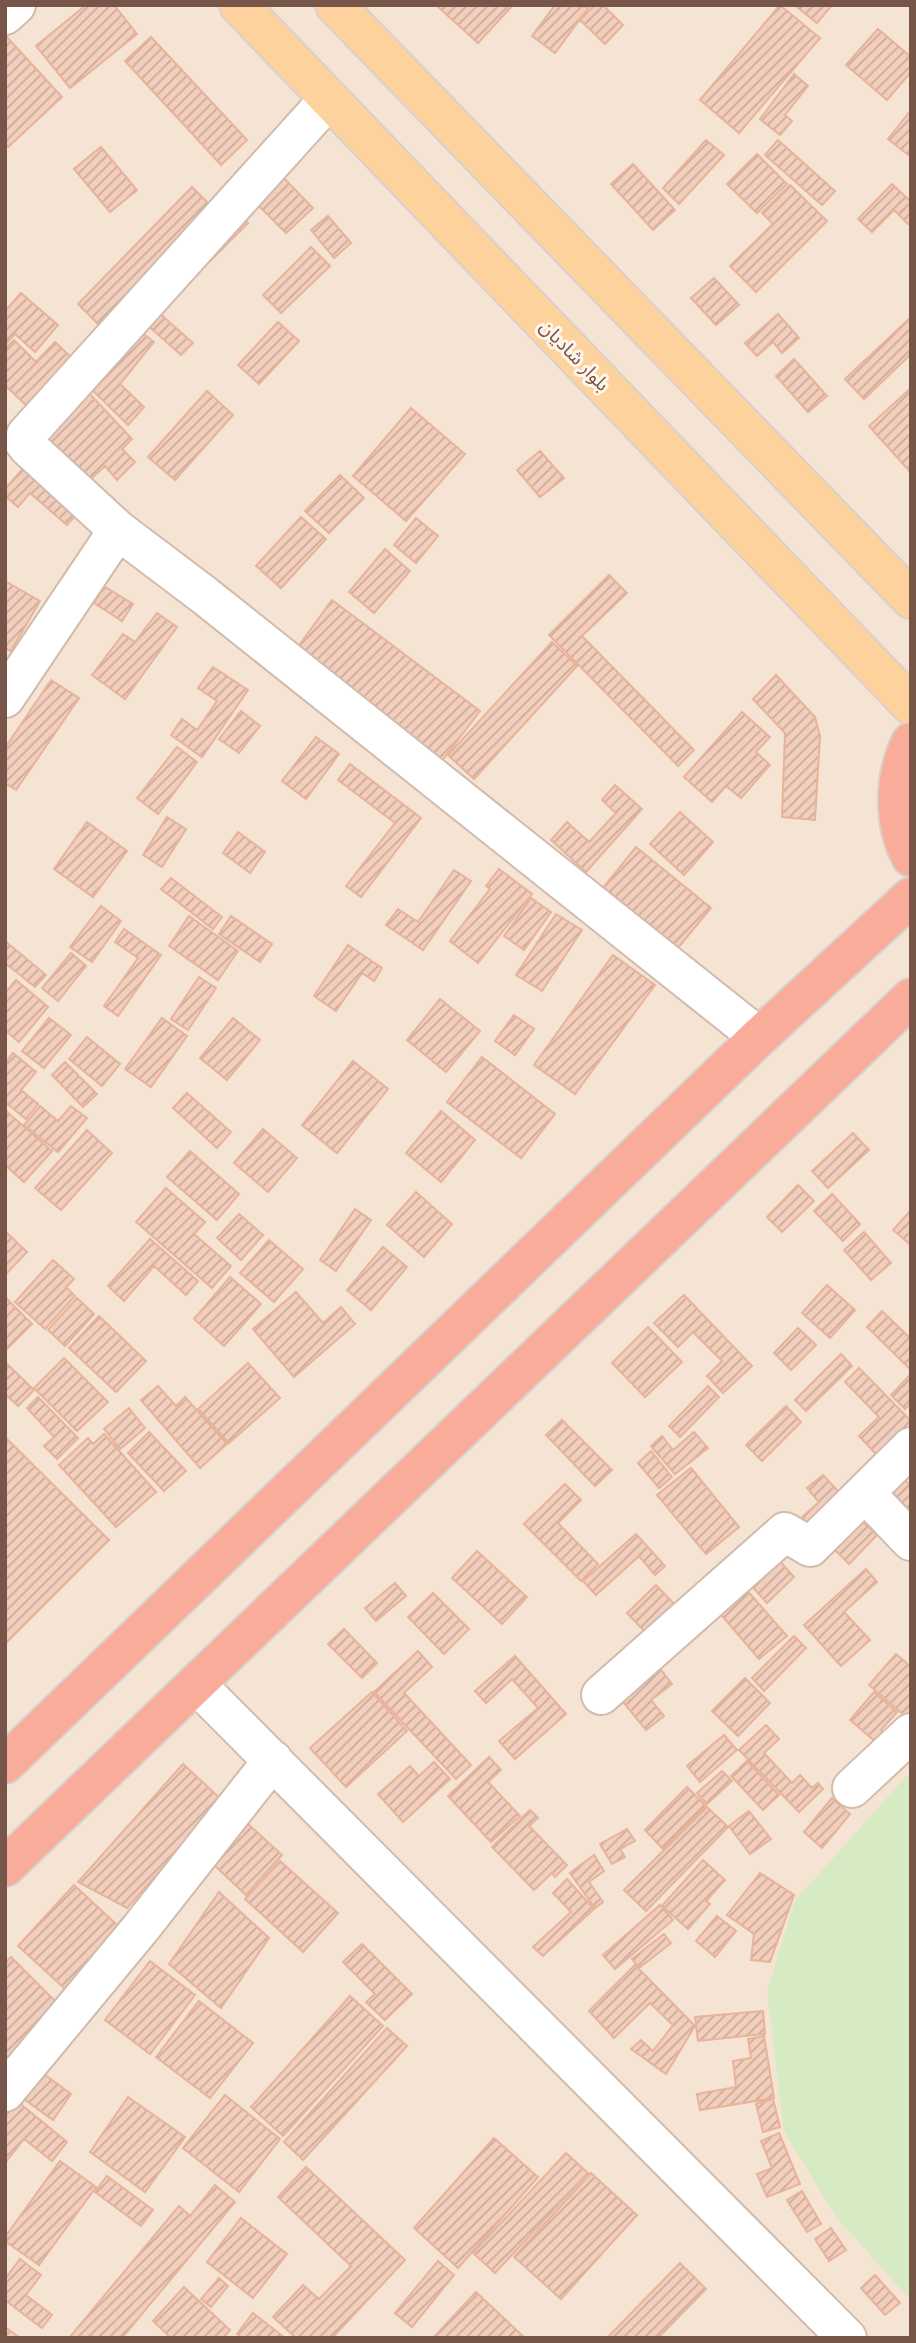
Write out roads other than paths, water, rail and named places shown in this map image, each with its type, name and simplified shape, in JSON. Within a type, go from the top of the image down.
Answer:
[{"type":"highway","points":[[911,742],[903,757],[897,801],[905,845],[911,857]]},
{"type":"highway","points":[[5,1765],[759,1037],[911,897]]},
{"type":"highway","points":[[5,1867],[911,998]]},
{"type":"main road","name":"بلوار شادیان","points":[[239,5],[911,705]]},
{"type":"main road","points":[[335,5],[911,599]]},
{"type":"street","points":[[5,15],[16,5]]},
{"type":"street","points":[[329,99],[26,435],[24,442],[118,530],[759,1037]]},
{"type":"street","points":[[5,698],[118,530]]},
{"type":"street","points":[[601,1696],[785,1532],[810,1547],[911,1447]]},
{"type":"street","points":[[864,1493],[911,1541]]},
{"type":"street","points":[[197,1685],[847,2338]]},
{"type":"street","points":[[852,1788],[911,1733]]},
{"type":"street","points":[[5,2092],[140,1929],[273,1760]]}]
